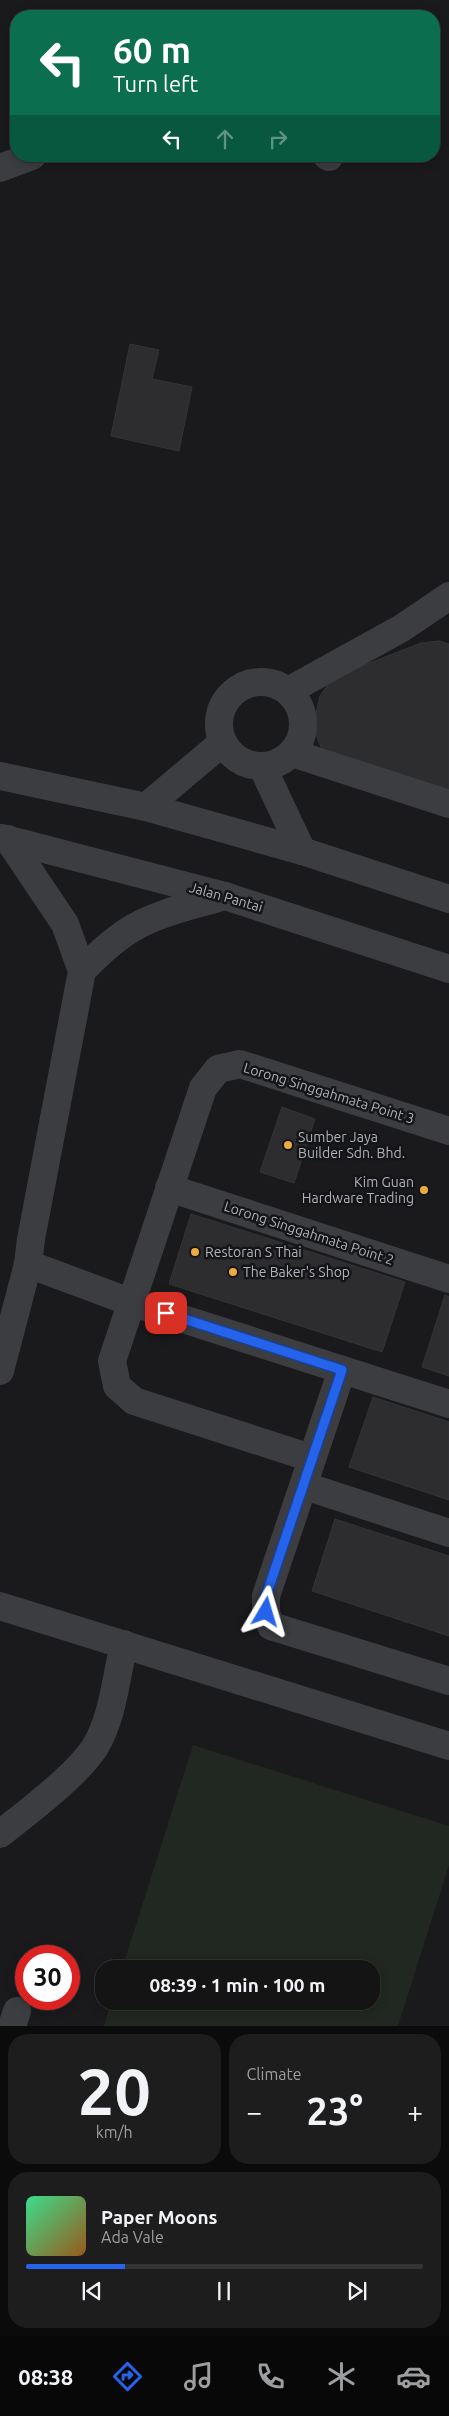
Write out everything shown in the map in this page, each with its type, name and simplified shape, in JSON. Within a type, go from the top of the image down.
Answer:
[{"type":"street","points":[[0,168],[16,162]]},
{"type":"street","points":[[288,691],[402,628],[449,596]]},
{"type":"street","points":[[261,682],[276,684],[288,691],[297,702],[303,714],[304,728],[299,742],[292,753],[283,760],[262,766],[239,760],[223,742],[219,728],[220,714],[226,701],[235,690],[247,684],[261,682]]},
{"type":"street","points":[[146,807],[223,742]]},
{"type":"street","points":[[292,753],[449,804]]},
{"type":"street","points":[[262,766],[302,851]]},
{"type":"street","points":[[0,776],[146,807],[302,851],[449,899]]},
{"type":"street","points":[[0,1371],[28,1264],[82,971],[65,924],[4,838]]},
{"type":"street","name":"Jalan Pantai","points":[[4,838],[226,896],[449,969]]},
{"type":"street","points":[[82,971],[101,951],[132,928],[154,917],[226,896]]},
{"type":"street","name":"Lorong Singgahmata Point 3","points":[[311,1458],[134,1401],[117,1386],[112,1362],[130,1302],[203,1088],[218,1069],[240,1064],[449,1131]]},
{"type":"street","name":"Lorong Singgahmata Point 2","points":[[170,1188],[449,1279]]},
{"type":"street","points":[[28,1264],[130,1302],[449,1404]]},
{"type":"street","points":[[342,1370],[311,1458],[305,1486],[266,1596],[266,1612],[271,1626],[449,1681]]},
{"type":"street","points":[[305,1486],[449,1533]]},
{"type":"street","points":[[0,1606],[449,1746]]},
{"type":"street","points":[[0,1834],[72,1773],[95,1747],[107,1720],[124,1644]]},
{"type":"shaded area","points":[[193,1745],[449,1826],[449,1865],[398,2026],[104,2026],[108,2010],[380,2010],[380,1960],[125,1960]]},
{"type":"building","points":[[130,344],[159,350],[152,379],[192,387],[179,451],[111,436]]},
{"type":"building","points":[[439,641],[449,644],[449,792],[444,794],[441,786],[423,788],[333,759],[321,747],[313,727],[320,696],[330,682],[349,671],[421,643]]},
{"type":"building","name":"Sumber Jaya Builder Sdn. Bhd.","points":[[282,1107],[315,1119],[294,1183],[260,1172]]},
{"type":"building","points":[[191,1214],[405,1282],[382,1352],[169,1284]]},
{"type":"building","points":[[445,1295],[449,1297],[449,1376],[422,1367]]},
{"type":"building","points":[[373,1397],[449,1422],[449,1500],[349,1467]]},
{"type":"building","points":[[335,1519],[449,1556],[449,1636],[312,1591]]},
{"type":"place","name":"Sumber Jaya Builder Sdn. Bhd.","points":[[288,1145]]},
{"type":"place","name":"Kim Guan Hardware Trading","points":[[424,1190]]},
{"type":"place","name":"Restoran S Thai","points":[[195,1252]]},
{"type":"place","name":"The Baker's Shop","points":[[233,1272]]},
{"type":"route","points":[[166,1313],[342,1370],[311,1458],[305,1486],[266,1596],[266,1612]]}]
